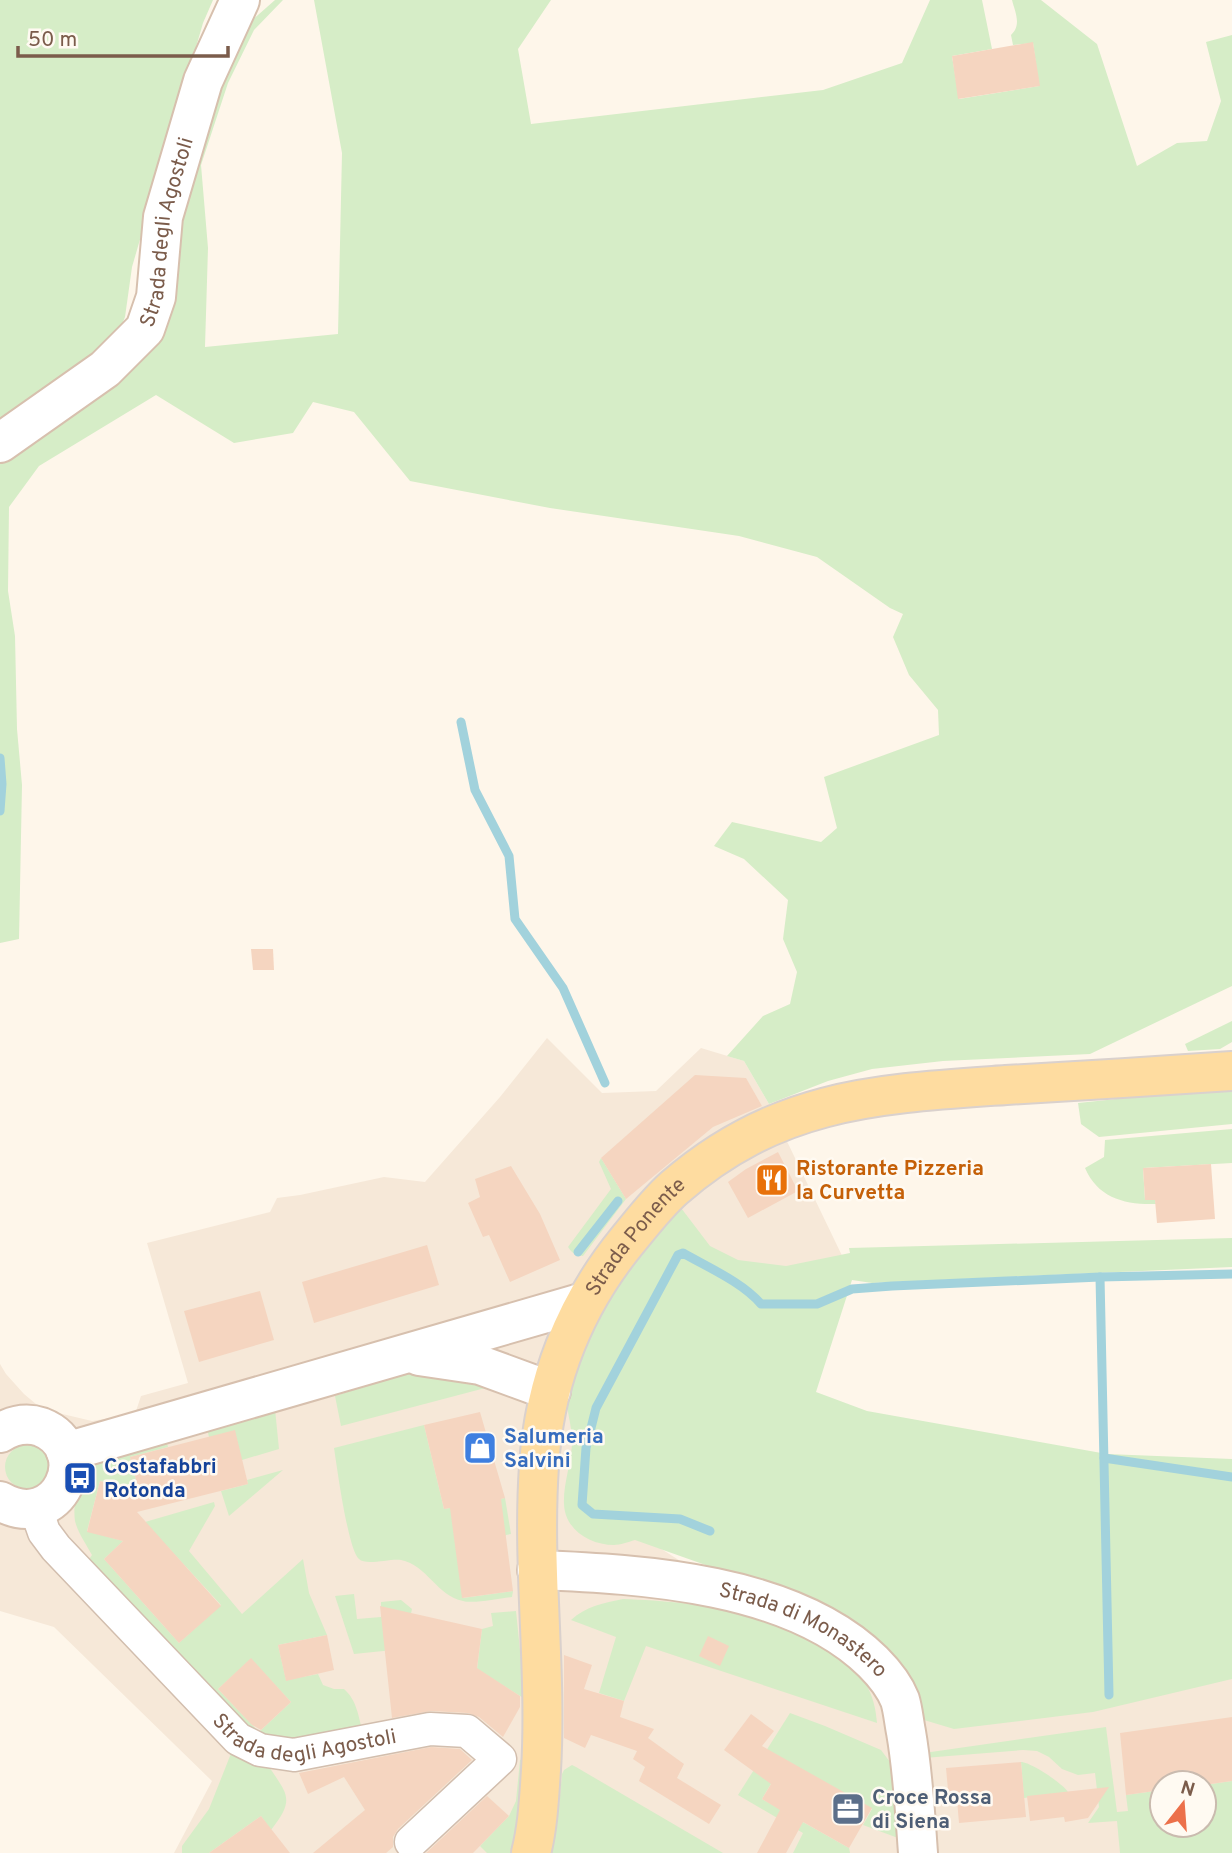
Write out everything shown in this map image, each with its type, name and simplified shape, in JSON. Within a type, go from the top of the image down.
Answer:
[{"type":"main road","name":"Strada Ponente","points":[[531,1853],[536,1835],[543,1737],[537,1570],[539,1465],[551,1391],[567,1339],[584,1303],[608,1264],[674,1189],[724,1151],[760,1130],[796,1115],[843,1102],[900,1093],[1232,1071]]},
{"type":"street","name":"Strada degli Agostoli","points":[[0,443],[105,369],[145,329],[156,297],[163,218],[203,81],[240,0]]},
{"type":"street","points":[[8,1419],[34,1425],[54,1434],[66,1452],[584,1303]]},
{"type":"street","points":[[403,1356],[439,1357],[480,1365],[551,1391]]},
{"type":"street","name":"Strada degli Agostoli","points":[[18,1505],[49,1503],[60,1494],[68,1474],[66,1452]]},
{"type":"street","name":"Strada degli Agostoli","points":[[18,1505],[238,1739],[260,1750],[294,1755],[430,1730],[467,1731],[500,1759],[411,1842]]},
{"type":"street","name":"Strada di Monastero","points":[[537,1570],[647,1577],[717,1588],[766,1602],[825,1625],[860,1649],[885,1674],[900,1701],[914,1784],[918,1853]]},
{"type":"shaded area","points":[[547,1038],[602,1093],[656,1091],[701,1048],[744,1061],[769,1104],[847,1266],[652,1543],[911,1708],[1232,1668],[1232,1853],[174,1853],[212,1781],[54,1627],[0,1611],[0,1364],[24,1394],[36,1404],[54,1412],[92,1421],[135,1414],[141,1396],[188,1383],[147,1243],[270,1212],[277,1198],[384,1177],[425,1182],[500,1097]]},
{"type":"green space","points":[[0,0],[213,0],[203,23],[132,267],[125,317],[117,336],[0,431]]},
{"type":"green space","points":[[275,0],[283,0],[254,30],[228,83],[201,165],[208,248],[205,347],[338,334],[342,153],[314,0],[551,0],[518,49],[531,124],[823,90],[902,63],[930,0],[982,0],[992,49],[952,56],[959,99],[1039,86],[1033,43],[1013,45],[1011,35],[1017,23],[1012,0],[1041,0],[1097,44],[1137,166],[1177,143],[1207,141],[1221,101],[1206,42],[1232,35],[1232,986],[1090,1054],[943,1061],[872,1069],[828,1081],[769,1104],[744,1061],[727,1056],[763,1016],[790,1004],[797,972],[783,939],[788,900],[744,859],[714,846],[732,822],[821,842],[837,828],[824,777],[939,735],[938,710],[909,675],[893,637],[903,614],[890,608],[817,557],[739,536],[550,508],[410,481],[354,412],[313,402],[293,433],[234,443],[156,395],[39,466],[9,507],[8,591],[15,636],[17,729],[22,785],[19,939],[0,943],[0,460],[120,378],[176,246],[217,81],[249,23]]},
{"type":"green space","points":[[1232,1021],[1232,1042],[1220,1049],[1188,1051],[1185,1044]]},
{"type":"green space","points":[[1232,1087],[1232,1124],[1099,1137],[1081,1124],[1078,1103]]},
{"type":"green space","points":[[1232,1129],[1232,1163],[1143,1168],[1145,1200],[1155,1200],[1156,1204],[1134,1203],[1114,1198],[1097,1186],[1085,1168],[1104,1157],[1105,1140]]},
{"type":"green space","points":[[601,1158],[626,1199],[583,1256],[578,1255],[568,1247],[611,1189],[599,1162]]},
{"type":"green space","points":[[675,1200],[710,1246],[738,1260],[786,1266],[850,1253],[849,1248],[1232,1238],[1232,1267],[872,1283],[852,1280],[816,1392],[867,1411],[1107,1454],[1232,1459],[1232,1679],[1093,1712],[954,1729],[924,1720],[918,1705],[773,1589],[635,1540],[616,1545],[605,1544],[580,1534],[569,1521],[564,1504],[572,1444],[567,1396],[596,1311]]},
{"type":"green space","points":[[436,1368],[489,1387],[341,1426],[335,1396],[409,1372]]},
{"type":"green space","points":[[275,1409],[279,1449],[242,1460],[209,1437],[206,1425]]},
{"type":"green space","points":[[424,1425],[444,1509],[505,1498],[511,1534],[506,1535],[463,1598],[513,1591],[512,1597],[463,1601],[446,1593],[410,1563],[401,1560],[362,1561],[355,1552],[334,1448]]},
{"type":"green space","points":[[165,1436],[168,1447],[130,1457],[139,1491],[100,1481],[87,1531],[123,1541],[104,1559],[179,1643],[221,1605],[145,1522],[214,1502],[215,1506],[189,1551],[242,1614],[303,1559],[309,1593],[327,1635],[278,1645],[286,1680],[318,1674],[323,1685],[344,1689],[355,1704],[363,1734],[262,1742],[88,1561],[92,1555],[78,1530],[74,1513],[76,1496],[86,1472],[104,1457]],"holes":[[[251,1659],[291,1702],[259,1732],[218,1689]]]},
{"type":"green space","points":[[27,1445],[36,1446],[43,1451],[48,1458],[48,1476],[43,1483],[36,1488],[27,1489],[18,1488],[11,1483],[6,1476],[5,1467],[6,1458],[11,1451],[18,1446]]},
{"type":"green space","points":[[283,1470],[229,1516],[221,1491]]},
{"type":"green space","points":[[354,1594],[357,1619],[381,1617],[381,1602],[401,1600],[412,1609],[403,1649],[354,1654],[335,1596]]},
{"type":"green space","points":[[623,1599],[696,1605],[737,1612],[778,1622],[816,1638],[846,1659],[868,1687],[877,1723],[646,1646],[624,1701],[599,1693],[616,1637],[571,1620],[589,1608]]},
{"type":"green space","points":[[516,1611],[525,1699],[477,1669],[482,1629],[493,1626],[491,1613]]},
{"type":"green space","points":[[790,1713],[881,1750],[890,1762],[898,1838],[863,1825],[872,1809],[785,1760],[762,1799],[849,1848],[850,1853],[793,1853],[803,1833],[738,1795]]},
{"type":"green space","points":[[1106,1727],[1117,1812],[1128,1811],[1126,1795],[1148,1792],[1148,1839],[1218,1839],[1218,1783],[1232,1781],[1232,1853],[1120,1853],[1117,1821],[1088,1823],[1099,1807],[1095,1773],[1078,1775],[1062,1769],[1049,1757],[1037,1751],[924,1758],[924,1753]]},
{"type":"green space","points":[[232,1751],[266,1762],[286,1796],[284,1810],[271,1830],[261,1816],[209,1853],[182,1853],[182,1846],[209,1809]]},
{"type":"green space","points":[[526,1758],[523,1802],[510,1853],[487,1853],[480,1846],[509,1816],[516,1801],[520,1760]]},
{"type":"green space","points":[[1021,1762],[1046,1774],[1068,1792],[1024,1798]]},
{"type":"green space","points":[[572,1765],[723,1853],[550,1853],[562,1774]]},
{"type":"building","points":[[1033,42],[1040,86],[958,99],[952,56]]},
{"type":"building","points":[[251,949],[273,949],[274,970],[253,970]]},
{"type":"building","points":[[695,1075],[746,1078],[762,1106],[713,1127],[626,1199],[601,1158]]},
{"type":"building","name":"Ristorante Pizzeria la Curvetta","points":[[778,1152],[798,1191],[748,1218],[728,1182]]},
{"type":"building","points":[[1211,1164],[1215,1219],[1157,1223],[1155,1200],[1145,1200],[1143,1168]]},
{"type":"building","points":[[511,1166],[540,1214],[560,1260],[510,1282],[489,1235],[483,1237],[468,1203],[480,1197],[475,1179]]},
{"type":"building","points":[[427,1245],[439,1285],[314,1323],[302,1282]]},
{"type":"building","points":[[260,1291],[274,1340],[199,1362],[184,1311]]},
{"type":"building","points":[[480,1412],[505,1498],[501,1499],[513,1591],[462,1598],[450,1508],[444,1509],[424,1425]]},
{"type":"building","points":[[235,1430],[248,1484],[137,1512],[221,1606],[179,1643],[104,1559],[123,1541],[87,1532],[100,1481],[139,1491],[130,1457]]},
{"type":"building","points":[[380,1606],[482,1629],[477,1668],[520,1696],[520,1707],[503,1737],[479,1717],[468,1713],[431,1711],[392,1718]]},
{"type":"building","points":[[327,1635],[334,1670],[286,1681],[278,1645]]},
{"type":"building","points":[[708,1636],[729,1646],[720,1666],[699,1656]]},
{"type":"building","points":[[564,1655],[592,1665],[584,1689],[624,1701],[620,1717],[654,1729],[648,1738],[684,1764],[677,1778],[721,1805],[709,1824],[639,1781],[645,1767],[633,1759],[637,1751],[591,1735],[585,1748],[564,1738]]},
{"type":"building","points":[[251,1658],[291,1702],[261,1730],[252,1725],[218,1689]]},
{"type":"building","points":[[751,1714],[774,1731],[762,1746],[872,1808],[849,1848],[803,1822],[786,1853],[757,1853],[780,1810],[762,1799],[771,1784],[724,1750]]},
{"type":"building","points":[[1232,1717],[1232,1781],[1218,1783],[1218,1769],[1148,1769],[1148,1792],[1126,1795],[1120,1733]]},
{"type":"building","points":[[431,1747],[460,1749],[472,1760],[398,1829],[393,1837],[393,1847],[386,1853],[313,1853],[365,1810],[344,1777],[308,1794],[299,1773]]},
{"type":"building","points":[[1021,1762],[1026,1817],[959,1823],[957,1800],[949,1801],[946,1768]]},
{"type":"building","points":[[1109,1787],[1088,1818],[1065,1822],[1064,1817],[1030,1821],[1027,1796]]},
{"type":"building","points":[[487,1796],[509,1816],[473,1853],[426,1853]]},
{"type":"building","points":[[261,1816],[290,1853],[209,1853]]},
{"type":"waterway","points":[[461,722],[475,790],[509,856],[515,919],[563,988],[605,1083]]},
{"type":"waterway","points":[[0,758],[0,811]]},
{"type":"waterway","points":[[578,1252],[618,1201]]},
{"type":"waterway","points":[[710,1531],[680,1519],[593,1514],[582,1505],[586,1448],[596,1408],[678,1255],[683,1253],[725,1276],[761,1304],[817,1304],[852,1289],[892,1286],[1232,1274]]},
{"type":"waterway","points":[[1100,1277],[1109,1695]]},
{"type":"waterway","points":[[1104,1458],[1232,1477]]},
{"type":"place","name":"Ristorante Pizzeria la Curvetta","points":[[772,1180]]},
{"type":"place","name":"Salumeria Salvini","points":[[480,1448]]},
{"type":"place","name":"Costafabbri Rotonda","points":[[80,1478]]},
{"type":"place","name":"Croce Rossa di Siena","points":[[848,1809]]}]
